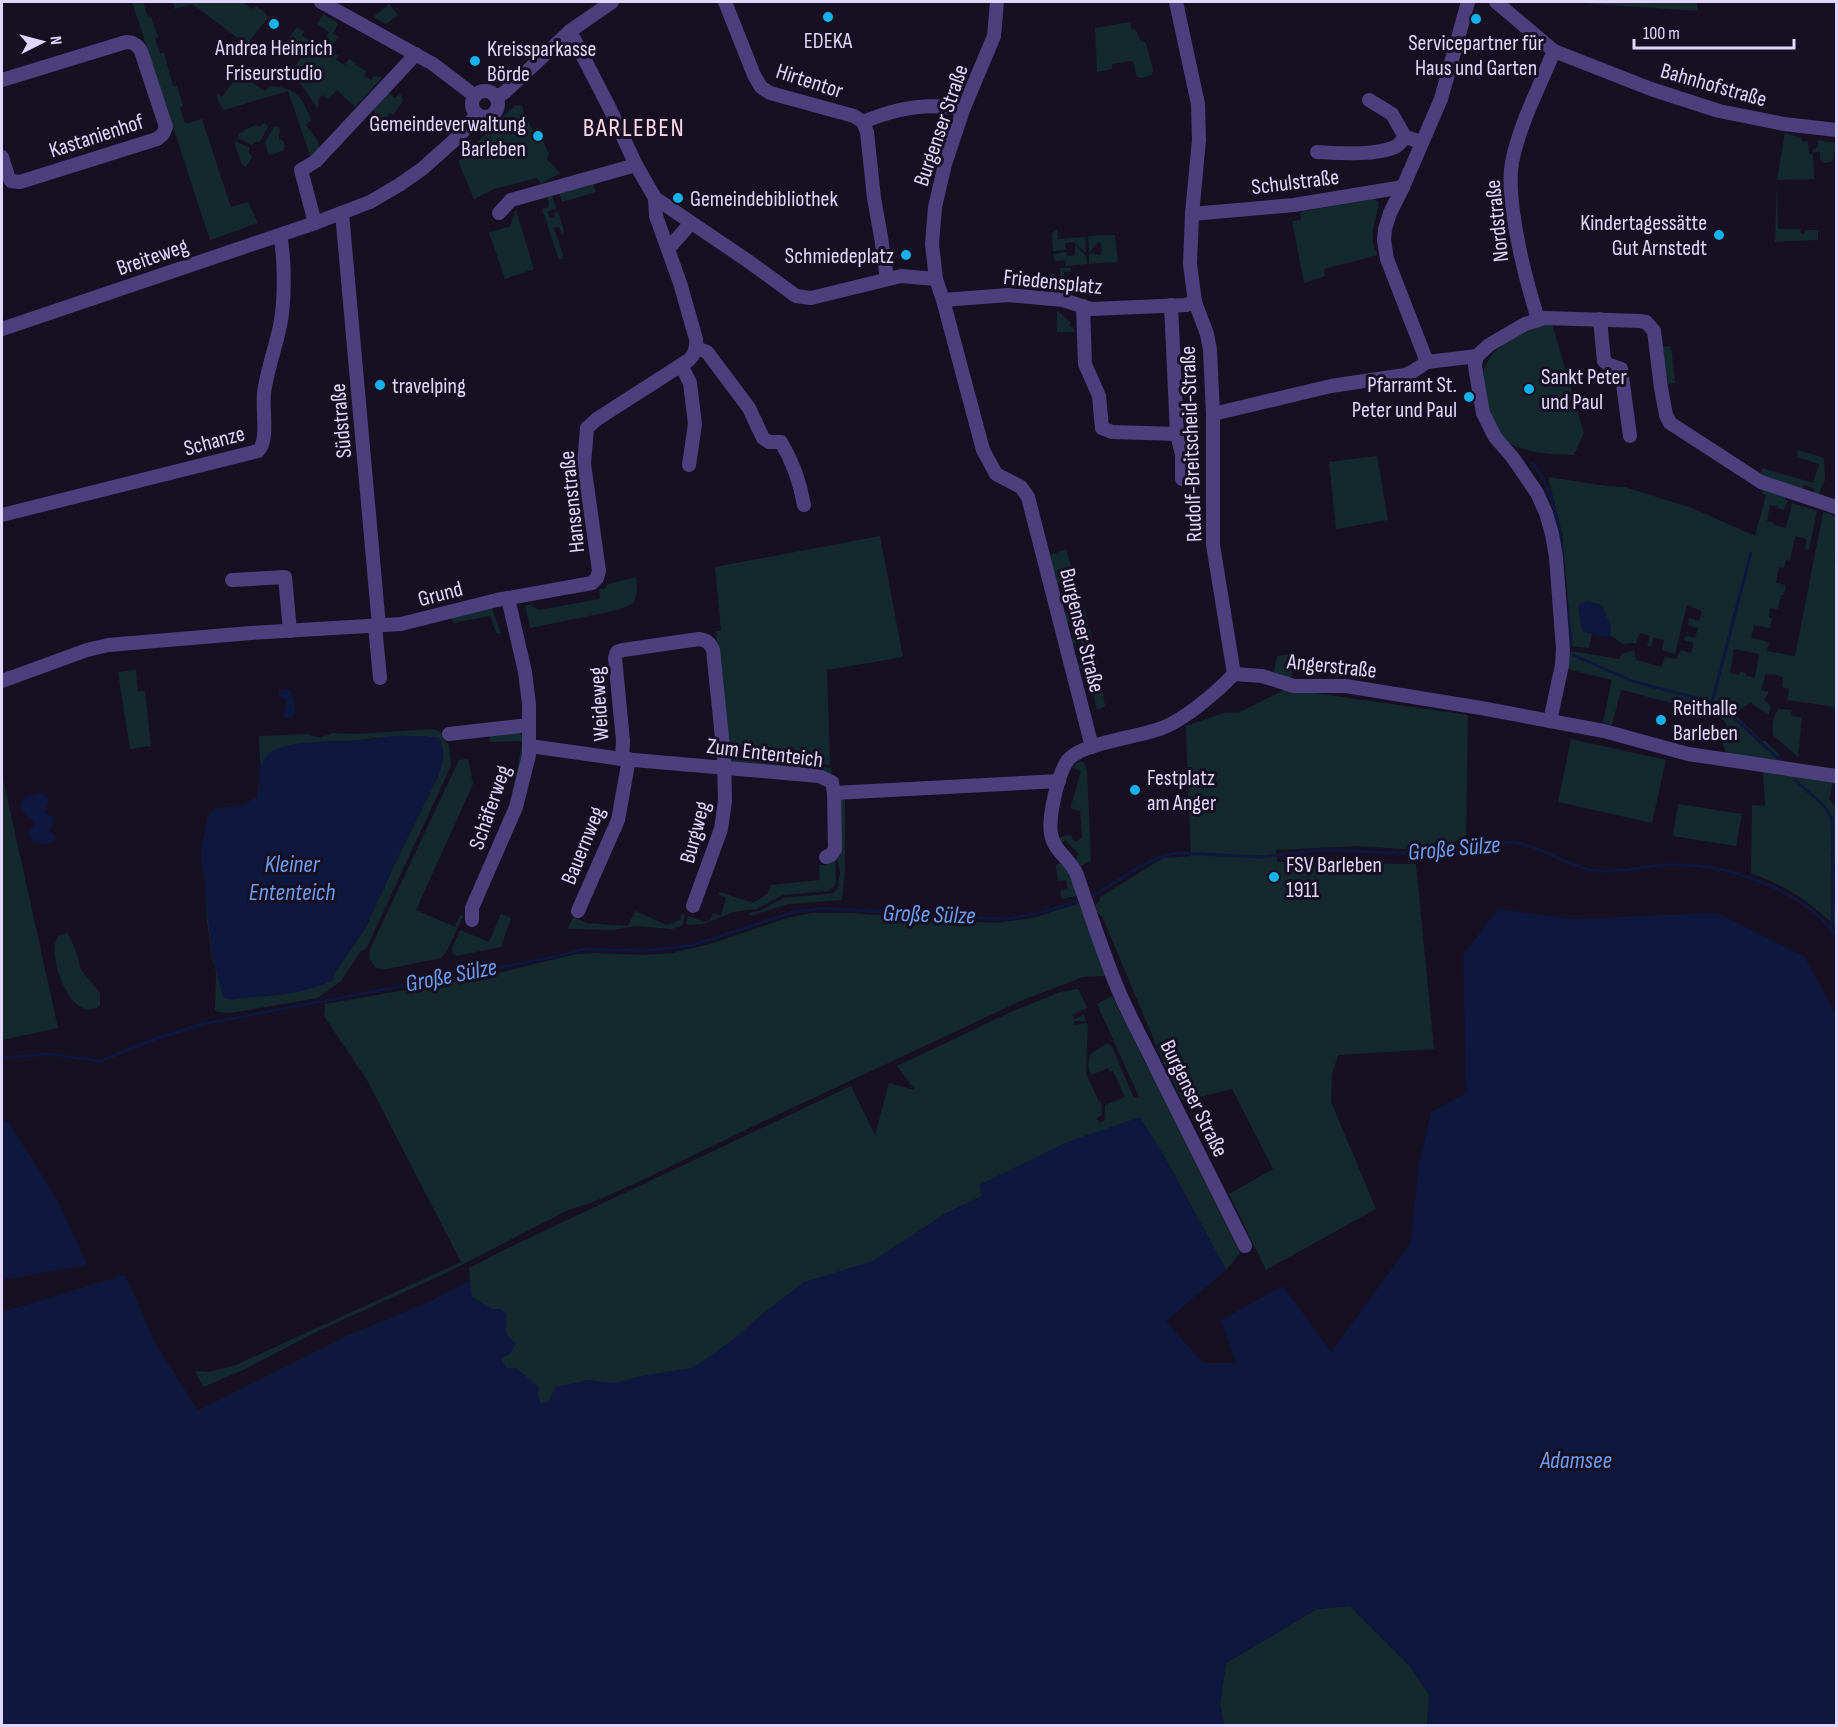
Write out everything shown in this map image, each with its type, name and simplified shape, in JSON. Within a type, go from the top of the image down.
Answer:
[{"type":"street","points":[[321,2],[416,54],[475,96]]},
{"type":"street","name":"Breiteweg","points":[[2,329],[315,223],[379,198],[416,174],[459,136],[477,114],[486,117],[494,114],[499,106],[497,97],[570,31],[612,2]]},
{"type":"street","name":"Hirtentor","points":[[725,2],[761,87],[770,93],[854,116],[863,122],[869,142],[874,198],[887,279]]},
{"type":"street","name":"Burgenser Straße","points":[[997,2],[994,36],[963,110],[934,207],[932,231],[936,279],[982,450],[996,474],[1021,487],[1028,497],[1092,747],[1075,754],[1068,760],[1059,781],[1050,832],[1056,848],[1074,870],[1122,998],[1245,1246]]},
{"type":"street","name":"Rudolf-Breitscheid-Straße","points":[[1176,2],[1198,104],[1199,140],[1190,264],[1195,302],[1207,334],[1210,350],[1213,414],[1213,545],[1234,674]]},
{"type":"street","points":[[1427,362],[1394,279],[1384,240],[1390,213],[1441,99],[1467,2]]},
{"type":"street","name":"Bahnhofstraße","points":[[1496,2],[1554,51],[1651,89],[1719,111],[1784,124],[1836,130]]},
{"type":"street","points":[[570,31],[636,165],[655,198],[792,293],[801,298],[811,298],[831,295],[901,276],[936,279]]},
{"type":"street","name":"Kastanienhof","points":[[2,80],[126,42],[135,44],[141,51],[166,127],[157,139],[16,182],[11,181],[8,176],[2,157]]},
{"type":"street","name":"Nordstraße","points":[[1538,319],[1516,240],[1511,173],[1525,118],[1554,51]]},
{"type":"street","points":[[315,223],[301,170],[316,161],[416,54]]},
{"type":"street","points":[[477,114],[472,106],[475,96],[486,91],[497,97]]},
{"type":"street","points":[[1369,100],[1392,114],[1405,137],[1422,142]]},
{"type":"street","name":"Hirtentor","points":[[863,122],[903,108],[940,106],[963,110]]},
{"type":"street","name":"Schulstraße","points":[[1317,152],[1368,152],[1393,148],[1405,137]]},
{"type":"street","points":[[500,213],[511,200],[636,165]]},
{"type":"street","name":"Schulstraße","points":[[1192,214],[1294,205],[1403,187]]},
{"type":"street","points":[[655,198],[656,216],[686,303],[696,339],[696,348],[707,352],[749,408],[763,438],[769,442],[781,442],[801,485],[804,505]]},
{"type":"street","name":"Südstraße","points":[[342,213],[380,678]]},
{"type":"street","points":[[668,249],[690,223]]},
{"type":"street","name":"Schanze","points":[[2,515],[258,451],[261,448],[264,439],[264,394],[281,315],[283,253],[280,235]]},
{"type":"street","name":"Friedensplatz","points":[[943,300],[1008,294],[1063,300],[1091,309],[1186,305],[1195,302]]},
{"type":"street","points":[[1171,305],[1177,434],[1182,455],[1182,478]]},
{"type":"street","points":[[1083,306],[1085,364],[1099,396],[1102,428],[1112,432],[1177,434]]},
{"type":"street","points":[[1550,721],[1562,665],[1563,649],[1556,557],[1546,513],[1537,493],[1513,458],[1495,437],[1483,413],[1475,365],[1477,356],[1489,345],[1538,319],[1646,322],[1655,336],[1666,415],[1672,424],[1761,482],[1836,507]]},
{"type":"street","points":[[1600,319],[1604,361],[1608,366],[1621,369],[1630,436]]},
{"type":"street","name":"Hansenstraße","points":[[597,578],[598,562],[584,464],[587,428],[594,421],[689,360],[696,348]]},
{"type":"street","points":[[1213,414],[1331,386],[1405,375],[1427,362],[1477,356]]},
{"type":"street","points":[[681,365],[690,383],[694,424],[690,465]]},
{"type":"street","points":[[232,580],[285,577],[290,631]]},
{"type":"street","name":"Grund","points":[[2,681],[108,645],[412,622],[508,598],[584,585],[592,583],[597,578]]},
{"type":"street","name":"Schäferweg","points":[[472,920],[472,908],[516,807],[530,746],[525,672],[508,598]]},
{"type":"street","name":"Weideweg","points":[[626,759],[615,658],[617,652],[699,639],[705,640],[713,650],[724,768]]},
{"type":"street","points":[[1092,747],[1151,732],[1171,724],[1220,688],[1234,674]]},
{"type":"street","name":"Angerstraße","points":[[1234,674],[1262,676],[1294,686],[1357,688],[1481,708],[1604,731],[1688,754],[1836,777]]},
{"type":"street","points":[[449,734],[529,725]]},
{"type":"street","name":"Zum Ententeich","points":[[530,746],[626,759],[819,776],[832,782],[834,793],[1059,781]]},
{"type":"street","name":"Bauernweg","points":[[578,911],[618,820],[626,759]]},
{"type":"street","name":"Burgweg","points":[[693,906],[721,830],[725,801],[724,768]]},
{"type":"street","points":[[826,857],[831,855],[835,849],[834,793]]},
{"type":"green space","points":[[132,2],[143,2],[148,17],[151,16],[158,37],[155,39],[160,53],[164,53],[173,86],[177,86],[185,123],[202,119],[231,207],[248,202],[258,223],[210,240]]},
{"type":"green space","points":[[173,2],[246,2],[245,4],[253,9],[255,6],[265,12],[268,18],[250,40],[264,52],[272,42],[278,45],[266,59],[192,4],[175,9]]},
{"type":"green space","points":[[1567,2],[1697,2],[1698,11]]},
{"type":"green space","points":[[389,4],[398,15],[386,24],[373,17]]},
{"type":"green space","points":[[323,14],[338,23],[333,34],[338,36],[330,51],[338,55],[336,60],[345,65],[349,59],[366,71],[364,76],[372,80],[374,76],[382,78],[355,107],[337,90],[328,99],[323,95],[318,100],[318,109],[301,84],[289,75],[301,58],[286,46],[289,38],[297,27],[304,32],[302,36],[312,41],[311,44],[318,48],[321,46],[329,32],[317,24]]},
{"type":"green space","points":[[1130,22],[1140,40],[1146,43],[1153,70],[1152,75],[1137,77],[1131,61],[1112,64],[1112,69],[1097,72],[1095,28]]},
{"type":"green space","points":[[239,74],[265,91],[271,86],[280,87],[297,95],[305,105],[311,120],[306,125],[321,149],[311,158],[288,91],[224,110],[218,101],[217,93],[222,97]]},
{"type":"green space","points":[[388,92],[395,98],[400,93],[403,101],[393,115],[390,113],[383,121],[372,109]]},
{"type":"green space","points":[[515,105],[522,106],[537,138],[542,139],[549,154],[547,159],[560,173],[541,184],[537,178],[494,189],[474,199],[459,160]]},
{"type":"green space","points":[[265,123],[268,127],[260,142],[252,145],[238,138],[239,133],[244,130],[256,125],[259,127]]},
{"type":"green space","points":[[274,126],[279,127],[279,139],[285,146],[283,151],[271,155],[268,154],[265,143]]},
{"type":"green space","points":[[1785,133],[1800,137],[1803,142],[1808,141],[1809,153],[1813,155],[1814,179],[1777,180]]},
{"type":"green space","points":[[1818,140],[1836,143],[1836,153],[1833,151],[1834,157],[1831,162],[1824,163],[1820,159],[1820,152],[1813,152],[1813,149],[1818,147]]},
{"type":"green space","points":[[235,141],[250,148],[248,151],[252,157],[246,167],[242,165]]},
{"type":"green space","points":[[1777,180],[1778,229],[1800,229],[1801,234],[1805,233],[1805,230],[1818,230],[1818,240],[1775,242]]},
{"type":"green space","points":[[593,183],[596,192],[562,202],[559,193]]},
{"type":"green space","points":[[552,195],[556,208],[547,212],[550,218],[555,217],[554,213],[558,212],[564,231],[562,234],[559,227],[554,228],[564,258],[559,260],[542,209],[548,207],[547,197]]},
{"type":"green space","points":[[1372,199],[1379,203],[1373,236],[1378,255],[1324,269],[1325,276],[1304,283],[1292,221],[1301,220],[1300,212]]},
{"type":"green space","points":[[516,210],[534,269],[505,279],[489,233],[510,226]]},
{"type":"green space","points":[[1057,230],[1058,239],[1085,237],[1086,253],[1074,242],[1065,243],[1066,250],[1053,251],[1052,234]]},
{"type":"green space","points":[[1115,235],[1117,262],[1089,264],[1091,253],[1100,255],[1102,251],[1099,242],[1089,252],[1088,236]]},
{"type":"green space","points":[[1075,245],[1086,256],[1087,264],[1066,266],[1065,260],[1056,261],[1054,259],[1053,254],[1066,252],[1067,256],[1075,255]]},
{"type":"green space","points":[[1060,268],[1071,268],[1071,271],[1064,272],[1065,291],[1050,290],[1049,274],[1056,274],[1057,282],[1061,282]]},
{"type":"green space","points":[[1057,310],[1071,323],[1069,325],[1075,332],[1057,332]]},
{"type":"green space","points":[[1552,324],[1584,433],[1574,455],[1534,452],[1506,441],[1492,423],[1482,387],[1482,376],[1486,365],[1500,347],[1530,329]]},
{"type":"green space","points":[[1671,346],[1675,383],[1668,384],[1662,347]]},
{"type":"green space","points":[[1798,450],[1824,458],[1825,480],[1818,495],[1814,495],[1815,489],[1804,485],[1802,490],[1762,475],[1762,468],[1813,483],[1819,464],[1797,457]]},
{"type":"green space","points":[[1377,456],[1388,520],[1336,529],[1329,462]]},
{"type":"green space","points":[[1548,477],[1625,487],[1692,508],[1755,536],[1766,495],[1761,493],[1763,490],[1785,497],[1788,501],[1784,510],[1770,505],[1767,521],[1774,525],[1786,528],[1792,503],[1817,511],[1809,550],[1805,549],[1807,539],[1795,536],[1790,561],[1786,560],[1784,568],[1779,567],[1776,583],[1786,585],[1778,609],[1770,608],[1769,617],[1772,618],[1770,628],[1754,625],[1751,638],[1769,644],[1767,651],[1795,656],[1823,513],[1836,516],[1834,561],[1836,562],[1836,707],[1787,700],[1789,689],[1782,687],[1783,677],[1766,674],[1761,690],[1769,692],[1764,700],[1771,706],[1769,715],[1751,703],[1735,715],[1778,753],[1782,761],[1726,754],[1723,744],[1727,725],[1720,716],[1626,691],[1621,690],[1612,725],[1603,722],[1612,680],[1567,669],[1568,652],[1619,659],[1622,654],[1634,650],[1636,660],[1662,667],[1665,657],[1676,659],[1681,650],[1691,653],[1694,643],[1684,640],[1685,636],[1695,638],[1698,628],[1688,625],[1689,618],[1699,621],[1702,611],[1687,605],[1675,654],[1662,650],[1664,640],[1654,637],[1651,647],[1647,646],[1650,636],[1640,633],[1636,643],[1623,644],[1610,635],[1611,627],[1582,631],[1592,634],[1589,648],[1572,646],[1562,533]],"holes":[[[1734,649],[1759,654],[1755,678],[1746,676],[1746,673],[1740,672],[1739,675],[1730,673]]]},
{"type":"green space","points":[[880,536],[903,657],[827,670],[830,765],[728,756],[716,631],[721,631],[715,567]]},
{"type":"green space","points":[[1066,549],[1077,585],[1068,589],[1065,582],[1054,584],[1048,556]]},
{"type":"green space","points":[[636,577],[637,591],[634,603],[618,610],[530,628],[525,605],[531,605],[538,610],[600,599],[599,589],[604,589],[608,584]]},
{"type":"green space","points":[[491,606],[501,633],[497,634],[490,616],[453,623],[451,616]]},
{"type":"green space","points":[[1085,609],[1088,626],[1077,628],[1075,620],[1065,623],[1066,613]]},
{"type":"green space","points":[[1090,629],[1093,647],[1084,649],[1081,642],[1071,644],[1070,639],[1079,637],[1078,632]]},
{"type":"green space","points":[[1093,649],[1098,664],[1078,669],[1077,665],[1086,663],[1084,651]]},
{"type":"green space","points":[[1291,654],[1292,680],[1274,672],[1277,656]]},
{"type":"green space","points":[[136,670],[138,691],[145,691],[151,746],[130,749],[118,672]]},
{"type":"green space","points":[[1099,670],[1105,706],[1097,710],[1089,674]]},
{"type":"green space","name":"FSV Barleben 1911","points":[[1286,689],[1468,715],[1466,838],[1445,845],[1403,849],[1356,846],[1276,850],[1277,862],[1416,864],[1434,1049],[1338,1055],[1332,1075],[1331,1102],[1376,1209],[1266,1270],[1229,1194],[1273,1169],[1232,1089],[1184,1101],[1181,1097],[1165,1066],[1102,916],[1098,914],[1095,905],[1099,902],[1100,897],[1163,858],[1191,856],[1186,726],[1223,713],[1240,712]]},
{"type":"green space","points":[[1779,709],[1792,710],[1791,716],[1802,717],[1798,757],[1773,735],[1773,721]]},
{"type":"green space","name":"Kleiner Ententeich","points":[[432,729],[441,732],[449,745],[451,766],[366,949],[361,951],[341,981],[318,998],[231,1013],[217,1012],[215,1009],[216,972],[207,921],[201,855],[208,816],[215,809],[243,805],[257,797],[261,763],[259,736],[307,734],[320,738],[333,733],[356,734]],"holes":[[[386,737],[438,738],[439,774],[365,929],[335,972],[333,980],[319,986],[348,741]]]},
{"type":"green space","points":[[516,731],[522,735],[525,744],[514,793],[512,793],[523,741],[490,742],[489,733]]},
{"type":"green space","points":[[1571,739],[1666,760],[1652,823],[1558,802]]},
{"type":"green space","points":[[468,759],[473,784],[416,910],[455,927],[460,915],[463,916],[447,951],[441,958],[387,969],[376,968],[369,959],[370,949],[459,760]]},
{"type":"green space","points":[[729,759],[831,768],[832,773],[734,764]]},
{"type":"green space","points":[[1078,762],[1083,762],[1087,770],[1091,861],[1081,866],[1077,865],[1079,854],[1065,840],[1062,843],[1058,842],[1058,838],[1067,835],[1071,835],[1076,842],[1082,838],[1080,811],[1072,809],[1071,806],[1081,771],[1072,768]]},
{"type":"green space","points":[[1763,771],[1833,781],[1829,799],[1836,808],[1836,930],[1834,926],[1834,852],[1831,853],[1830,921],[1793,893],[1751,873],[1752,805],[1765,806]]},
{"type":"green space","points":[[2,774],[58,1028],[2,1040]]},
{"type":"green space","points":[[845,796],[845,868],[842,900],[788,904],[750,916],[749,913],[762,910],[783,898],[833,893],[838,888],[840,872],[837,856],[837,798]]},
{"type":"green space","points":[[1678,804],[1742,814],[1736,846],[1673,836]]},
{"type":"green space","points":[[835,860],[836,882],[835,886],[828,891],[783,895],[756,909],[733,912],[704,924],[688,925],[686,923],[688,916],[705,922],[710,920],[713,913],[721,916],[726,898],[718,894],[720,892],[753,903],[768,893],[771,885],[820,880],[819,865]]},
{"type":"green space","points":[[1061,863],[1072,878],[1077,896],[1062,899],[1060,891],[1068,889],[1066,880],[1058,881],[1056,865]]},
{"type":"green space","points":[[1079,903],[1106,976],[1083,977],[1023,1000],[634,1184],[591,1203],[568,1210],[442,1275],[318,1331],[243,1370],[203,1387],[195,1371],[209,1372],[236,1365],[461,1262],[367,1080],[324,1016],[325,1004],[486,976],[576,954],[672,953],[713,943],[787,918],[812,913],[849,913],[995,923],[1033,918]]},
{"type":"green space","points":[[635,911],[667,925],[680,920],[682,914],[685,915],[682,925],[672,929],[636,926],[612,930],[568,928],[573,917],[587,923],[628,926]]},
{"type":"green space","points":[[501,914],[511,918],[501,947],[456,956],[452,952],[460,930],[489,942]]},
{"type":"green space","points":[[68,933],[81,970],[100,993],[100,1006],[90,1010],[73,1001],[57,966],[55,954],[58,936]]},
{"type":"green space","points":[[1077,989],[1087,1008],[1072,1015],[1075,1019],[1084,1014],[1086,1021],[1074,1021],[1074,1025],[1087,1023],[1088,1025],[1086,1073],[1099,1102],[1101,1101],[1102,1115],[1097,1118],[1099,1123],[1105,1120],[1105,1105],[1125,1097],[1113,1071],[1110,1072],[1108,1068],[1091,1075],[1088,1065],[1090,1055],[1107,1043],[1111,1045],[1134,1098],[1139,1097],[1097,1004],[1112,996],[1240,1253],[1226,1270],[1163,1154],[792,1327],[361,1503],[2,1313],[125,1275],[156,1345],[198,1411],[349,1335],[427,1303],[470,1281],[469,1268],[504,1250],[851,1086],[875,1135],[889,1083],[915,1090],[897,1066],[1011,1012],[1060,992]]},
{"type":"green space","points":[[1350,1606],[1410,1666],[1429,1695],[1427,1726],[1224,1725],[1220,1704],[1226,1663],[1317,1609]]},
{"type":"water","points":[[1587,601],[1602,605],[1611,627],[1610,635],[1606,637],[1582,631],[1578,606]]},
{"type":"water","points":[[286,689],[291,691],[295,706],[295,712],[290,719],[283,717],[286,700],[279,696],[279,691]]},
{"type":"water","name":"Kleiner Ententeich","points":[[422,736],[439,738],[441,742],[444,756],[439,774],[365,929],[335,972],[333,980],[302,991],[280,995],[232,1000],[223,997],[211,941],[201,860],[208,816],[215,809],[243,805],[257,797],[262,763],[268,754],[276,749],[313,742]]},
{"type":"water","points":[[40,793],[48,798],[45,812],[53,816],[54,822],[49,831],[55,835],[56,840],[48,844],[33,842],[30,838],[29,832],[34,821],[23,813],[20,804],[26,796]]},
{"type":"water","name":"Adamsee","points":[[1498,909],[1573,919],[1717,913],[1804,956],[1836,1015],[1836,1725],[1427,1725],[1429,1695],[1410,1666],[1350,1606],[1317,1609],[1226,1663],[1220,1704],[1224,1725],[2,1725],[2,1312],[125,1275],[156,1345],[198,1411],[349,1335],[427,1303],[470,1281],[472,1297],[492,1309],[501,1309],[507,1314],[506,1330],[509,1337],[516,1343],[510,1354],[501,1358],[506,1368],[516,1368],[539,1387],[538,1395],[541,1404],[548,1402],[556,1387],[588,1380],[615,1383],[646,1375],[691,1368],[736,1337],[804,1282],[873,1261],[946,1213],[982,1196],[979,1185],[1067,1142],[1140,1117],[1163,1154],[1226,1270],[1166,1321],[1203,1363],[1236,1363],[1221,1320],[1283,1286],[1331,1352],[1410,1244],[1419,1164],[1431,1112],[1466,1093],[1463,955]]},
{"type":"water","points":[[2,1118],[9,1123],[58,1201],[87,1265],[2,1280]]},
{"type":"waterway","points":[[1532,463],[1545,483],[1554,506],[1562,554]]},
{"type":"waterway","points":[[1712,702],[1751,553]]},
{"type":"waterway","points":[[1567,608],[1571,644]]},
{"type":"waterway","points":[[1573,655],[1632,681],[1719,704],[1782,762]]},
{"type":"waterway","points":[[1795,780],[1824,806],[1832,818],[1834,899],[1831,928]]},
{"type":"waterway","name":"Große Sülze","points":[[1089,897],[1155,859],[1179,853],[1260,857],[1322,850],[1419,854],[1509,842],[1532,847],[1577,866],[1600,871],[1687,865],[1735,873],[1781,891],[1802,903],[1836,935]]},
{"type":"waterway","name":"Große Sülze","points":[[2,1058],[49,1054],[100,1061],[155,1039],[203,1024],[586,949],[644,951],[693,945],[794,912],[822,908],[1003,919],[1043,912],[1080,900]]},
{"type":"place","name":"EDEKA","points":[[828,17]]},
{"type":"place","name":"Servicepartner für Haus und Garten","points":[[1476,19]]},
{"type":"place","name":"Andrea Heinrich Friseurstudio","points":[[274,24]]},
{"type":"place","name":"Kreissparkasse Börde","points":[[475,61]]},
{"type":"place","name":"Gemeindeverwaltung Barleben","points":[[538,136]]},
{"type":"place","name":"Gemeindebibliothek","points":[[678,198]]},
{"type":"place","name":"Kindertagessätte Gut Arnstedt","points":[[1719,235]]},
{"type":"place","name":"Schmiedeplatz","points":[[906,255]]},
{"type":"place","name":"travelping","points":[[380,385]]},
{"type":"place","name":"Sankt Peter und Paul","points":[[1529,389]]},
{"type":"place","name":"Pfarramt St. Peter und Paul","points":[[1469,397]]},
{"type":"place","name":"Reithalle Barleben","points":[[1661,720]]},
{"type":"place","name":"Festplatz am Anger","points":[[1135,790]]},
{"type":"place","name":"FSV Barleben 1911","points":[[1274,877]]},
{"type":"district","name":"BARLEBEN","points":[[634,127]]}]
